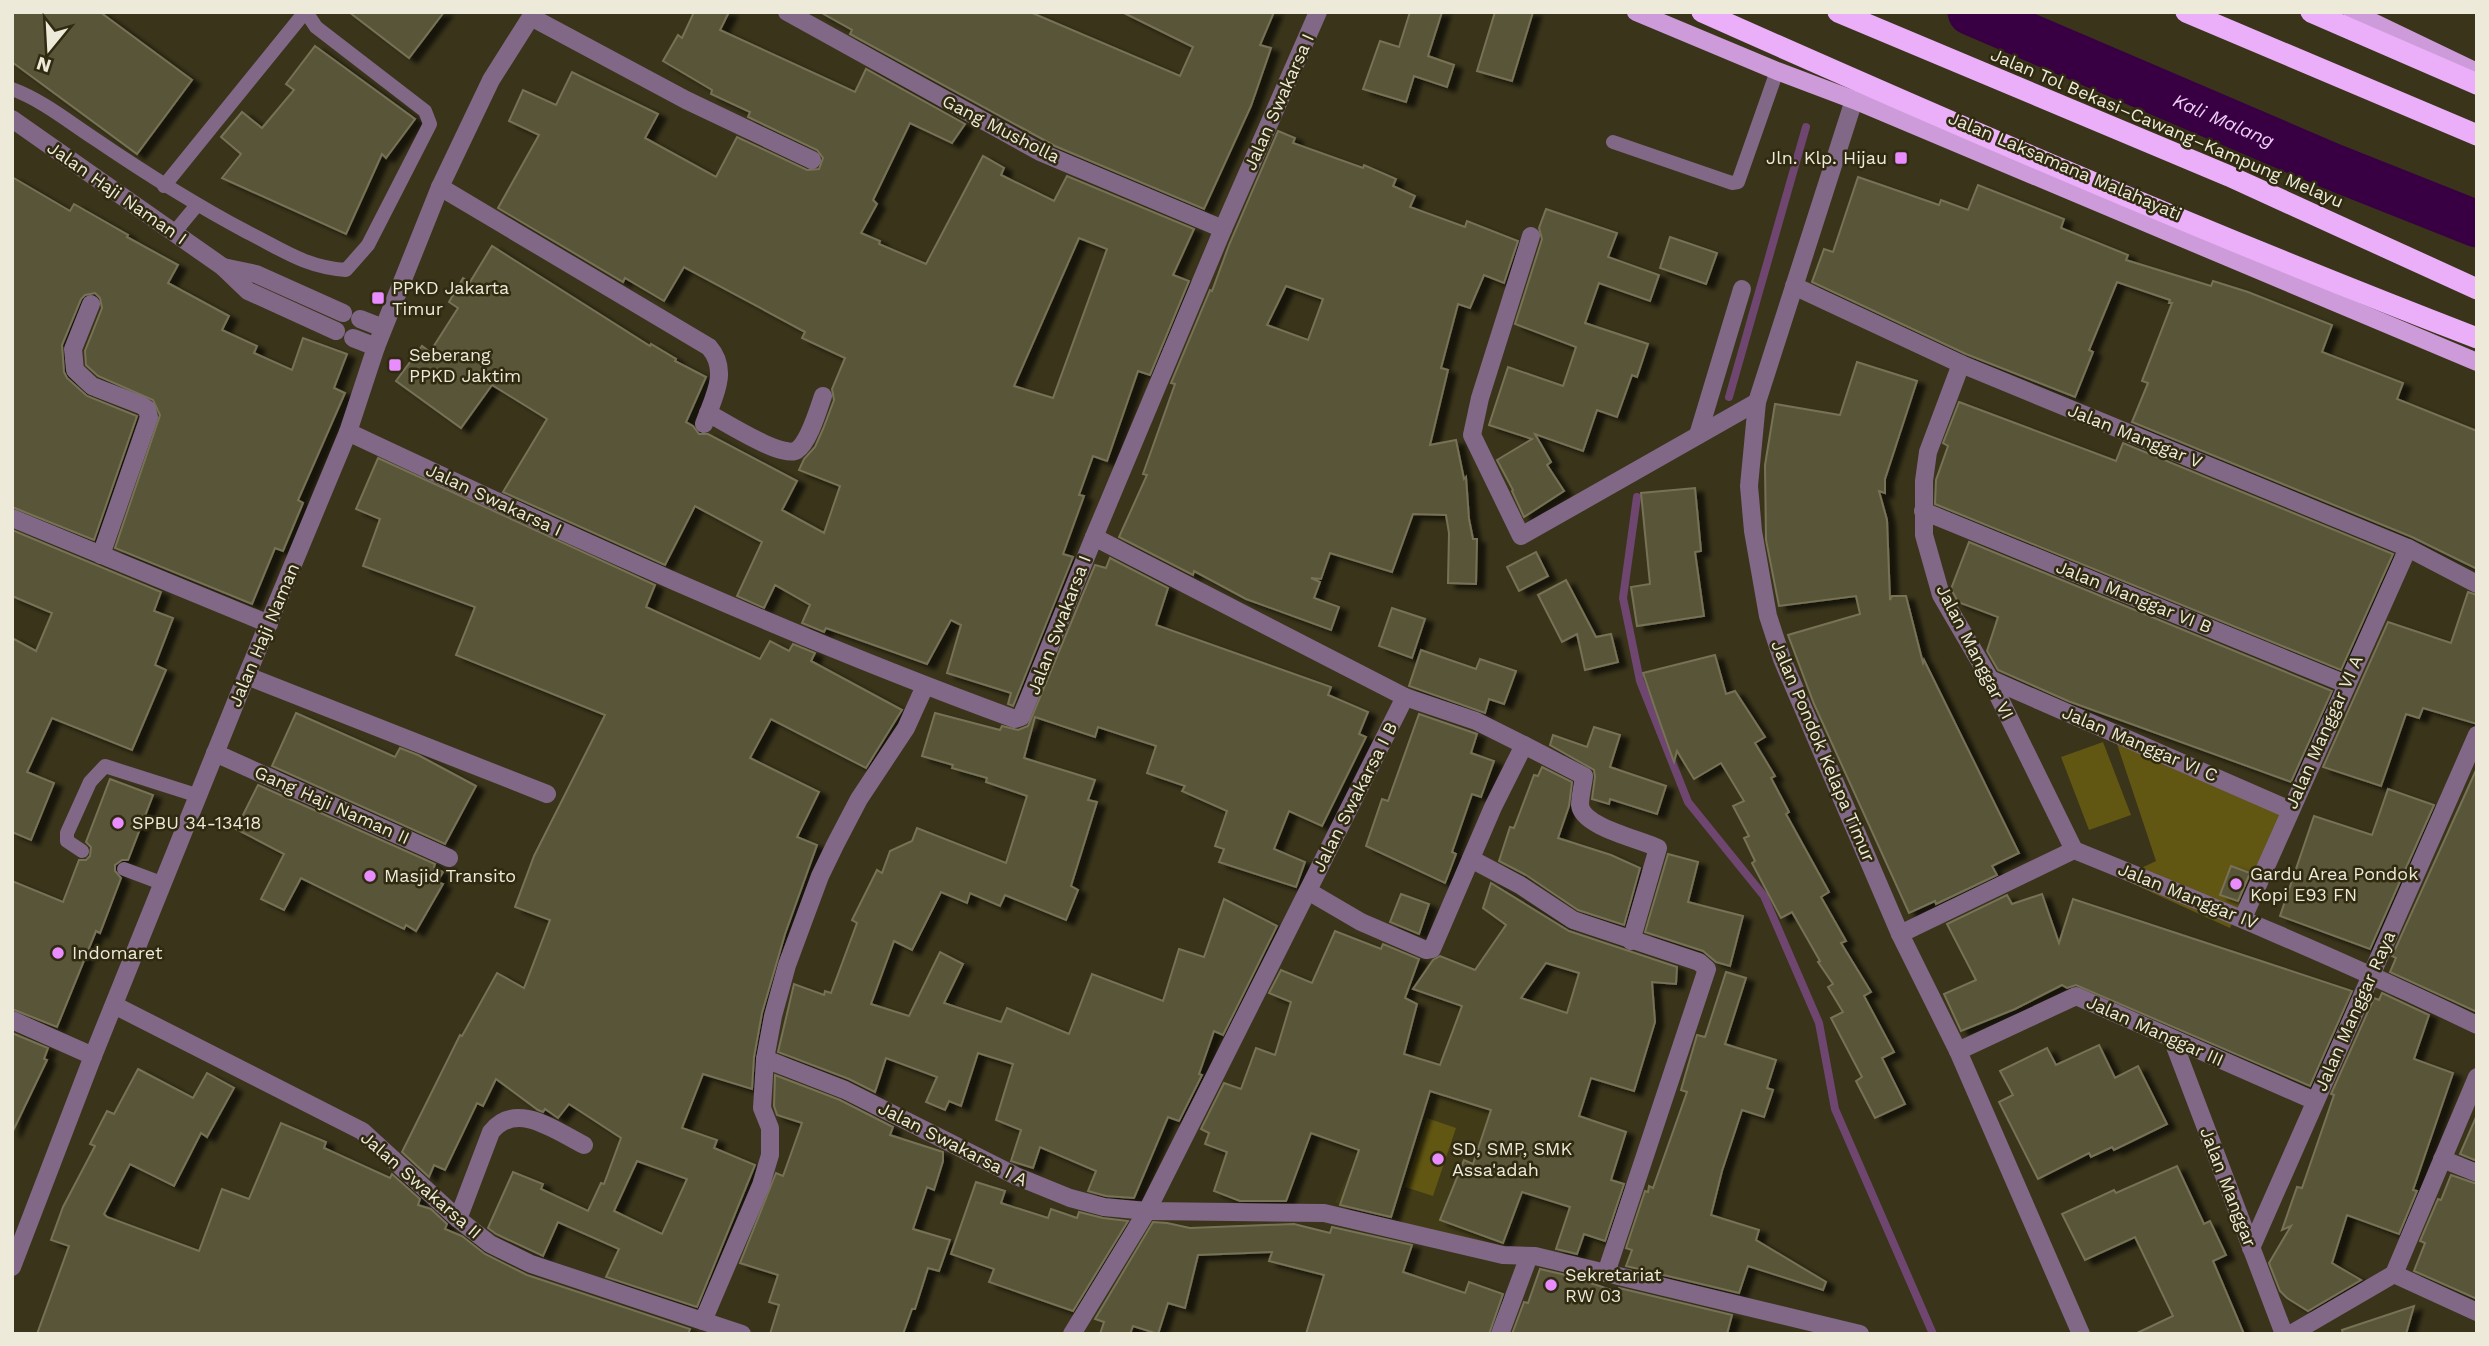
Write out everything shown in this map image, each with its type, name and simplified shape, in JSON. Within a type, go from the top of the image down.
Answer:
[{"type":"highway","points":[[1702,12],[1949,121],[2338,284],[2477,338]]},
{"type":"highway","name":"Jalan Tol Bekasi–Cawang–Kampung Melayu","points":[[1838,12],[2229,176],[2477,289]]},
{"type":"highway","points":[[2186,12],[2477,135]]},
{"type":"highway","points":[[2311,12],[2477,84]]},
{"type":"main road","name":"Jalan Laksamana Malahayati","points":[[1636,12],[1854,100],[2477,362]]},
{"type":"main road","points":[[2352,12],[2477,72]]},
{"type":"street","name":"Gang Musholla","points":[[787,12],[1040,152],[1223,229]]},
{"type":"street","name":"Jalan Swakarsa I","points":[[348,432],[476,493],[700,593],[925,686],[1015,719],[1021,717],[1223,229],[1318,12]]},
{"type":"street","points":[[532,15],[686,100],[812,160]]},
{"type":"street","name":"Jalan Haji Naman","points":[[12,1267],[93,1056],[348,432],[376,346],[440,187],[477,107],[532,15]]},
{"type":"street","name":"Jalan Pondok Kelapa Timur","points":[[1854,100],[1757,402],[1749,486],[1753,531],[1768,616],[1782,659],[1900,934],[1958,1051],[2081,1334]]},
{"type":"street","name":"Jalan Haji Naman I","points":[[12,119],[223,267],[248,291],[376,346]]},
{"type":"street","points":[[440,187],[709,347],[718,357],[721,367],[706,419],[773,448],[792,452],[804,443],[824,396]]},
{"type":"street","points":[[1531,236],[1479,398],[1472,435],[1521,536],[1757,402]]},
{"type":"street","name":"Jalan Haji Naman I","points":[[223,267],[256,274],[383,328]]},
{"type":"street","name":"Jalan Manggar V","points":[[1794,286],[1961,364],[2408,548],[2477,584]]},
{"type":"street","points":[[1698,435],[1742,289]]},
{"type":"street","points":[[91,304],[73,349],[75,370],[92,386],[141,405],[147,409],[149,416],[101,555]]},
{"type":"street","name":"Jalan Manggar VI","points":[[1961,364],[1928,452],[1924,481],[1924,535],[1941,595],[1990,679],[2074,850]]},
{"type":"street","name":"Jalan Manggar VI B","points":[[1923,511],[2346,684]]},
{"type":"street","points":[[12,518],[270,624]]},
{"type":"street","points":[[1094,537],[1405,697],[1476,722],[1584,776],[1580,806],[1587,818],[1658,848],[1631,941]]},
{"type":"street","name":"Jalan Manggar VI A","points":[[2243,918],[2408,548]]},
{"type":"street","points":[[247,676],[547,794]]},
{"type":"street","name":"Jalan Manggar VI C","points":[[1990,679],[2290,810]]},
{"type":"street","points":[[703,1321],[761,1185],[770,1155],[769,1128],[762,1108],[765,1059],[787,965],[820,876],[859,800],[906,728],[925,686]]},
{"type":"street","name":"Jalan Swakarsa I B","points":[[1072,1334],[1147,1211],[1405,697]]},
{"type":"street","points":[[1308,891],[1361,922],[1430,950],[1434,947],[1524,745]]},
{"type":"street","name":"Jalan Manggar Raya","points":[[2251,1248],[2474,747]]},
{"type":"street","name":"Gang Haji Naman II","points":[[215,753],[449,858]]},
{"type":"street","points":[[1900,934],[2074,850]]},
{"type":"street","name":"Jalan Manggar IV","points":[[2074,850],[2243,918],[2372,974],[2477,1025]]},
{"type":"street","points":[[1471,859],[1521,885],[1573,920],[1706,966],[1707,972],[1606,1273]]},
{"type":"street","name":"Jalan Manggar III","points":[[1958,1051],[2076,996],[2173,1041],[2315,1101]]},
{"type":"street","name":"Jalan Swakarsa II","points":[[114,1005],[362,1131],[458,1219],[490,1244],[531,1264],[742,1334]]},
{"type":"street","points":[[12,1020],[93,1056]]},
{"type":"street","name":"Jalan Manggar","points":[[2173,1041],[2284,1334]]},
{"type":"street","name":"Jalan Swakarsa I A","points":[[765,1059],[813,1076],[878,1105],[1043,1189],[1104,1207],[1147,1211]]},
{"type":"street","points":[[2291,1334],[2394,1274],[2477,1077]]},
{"type":"street","points":[[458,1219],[491,1132],[498,1122],[509,1118],[529,1119],[584,1145]]},
{"type":"street","points":[[2442,1159],[2477,1173]]},
{"type":"street","points":[[1147,1211],[1324,1213],[1503,1255],[1528,1256],[1606,1273],[1860,1334]]},
{"type":"street","points":[[1500,1334],[1528,1256]]},
{"type":"street","points":[[2394,1274],[2477,1312]]},
{"type":"lane","points":[[12,89],[54,111],[164,186],[197,205],[298,259],[319,267],[346,270],[368,245],[429,124],[425,111],[316,27],[305,12],[164,186]]},
{"type":"lane","points":[[1613,142],[1732,183],[1738,182],[1777,71]]},
{"type":"lane","points":[[173,234],[197,205]]},
{"type":"lane","points":[[82,851],[67,841],[67,833],[90,782],[105,766],[199,796]]},
{"type":"lane","points":[[124,869],[164,884]]},
{"type":"shaded area","points":[[2103,742],[2131,815],[2089,830],[2061,757]]},
{"type":"shaded area","points":[[2117,744],[2282,815],[2230,928],[2120,878],[2156,861]]},
{"type":"shaded area","name":"SD, SMP, SMK Assa'adah","points":[[1404,1054],[1541,1091],[1531,1182],[1504,1251],[1335,1203]]},
{"type":"shaded area","points":[[1427,1118],[1456,1128],[1433,1196],[1405,1187]]},
{"type":"building","points":[[12,12],[100,12],[192,80],[137,154],[12,62]]},
{"type":"building","points":[[349,12],[444,12],[409,58]]},
{"type":"building","points":[[694,12],[729,12],[720,30],[855,92],[866,69],[965,124],[952,143],[910,123],[873,200],[877,204],[861,233],[880,241],[879,244],[926,264],[983,156],[1004,168],[1001,175],[1054,201],[1067,176],[1194,229],[1173,275],[1189,281],[1150,375],[1138,371],[1107,461],[1093,456],[1079,495],[1084,496],[1063,554],[1073,557],[1013,706],[1008,704],[1011,693],[947,673],[961,625],[951,620],[927,664],[826,628],[824,632],[802,623],[810,605],[775,585],[764,608],[737,596],[762,542],[695,506],[665,565],[503,492],[547,419],[492,385],[461,428],[396,381],[422,346],[430,352],[458,308],[449,302],[463,278],[470,282],[492,246],[650,346],[651,344],[676,359],[675,361],[706,377],[686,422],[699,434],[708,434],[797,481],[782,510],[824,533],[840,486],[799,470],[804,459],[815,447],[823,429],[834,400],[832,389],[845,358],[802,338],[805,332],[684,267],[664,301],[625,278],[623,282],[498,208],[539,135],[509,121],[523,90],[556,105],[572,72],[658,114],[645,138],[716,177],[737,137],[807,170],[819,169],[823,158],[817,150],[748,117],[750,112],[711,94],[712,90],[663,61],[678,35],[682,38]],"holes":[[[1079,238],[1107,249],[1053,398],[1014,386]]]},
{"type":"building","points":[[820,12],[1030,12],[1180,76],[1193,47],[1122,12],[1274,12],[1260,45],[1271,48],[1251,106],[1204,209],[1055,146],[850,34],[852,30]]},
{"type":"building","points":[[1410,12],[1442,12],[1428,56],[1454,65],[1447,87],[1414,76],[1406,102],[1363,89],[1380,41],[1399,47]]},
{"type":"building","points":[[1495,12],[1533,12],[1512,81],[1477,71]]},
{"type":"building","points":[[315,46],[415,119],[386,158],[382,154],[346,234],[222,178],[241,154],[221,137],[242,112],[262,128],[294,90],[286,84]]},
{"type":"building","points":[[1278,131],[1295,138],[1293,143],[1363,168],[1364,165],[1396,179],[1393,186],[1415,196],[1410,207],[1465,227],[1467,221],[1518,241],[1504,283],[1484,275],[1470,308],[1458,304],[1441,368],[1448,370],[1430,445],[1456,440],[1464,479],[1466,477],[1473,539],[1477,539],[1476,584],[1448,583],[1449,533],[1446,515],[1413,514],[1392,572],[1330,553],[1321,579],[1311,578],[1320,582],[1314,598],[1339,607],[1331,630],[1246,599],[1194,571],[1193,575],[1119,537],[1147,475],[1143,474],[1175,384],[1171,383],[1210,290],[1212,291]],"holes":[[[1286,286],[1323,299],[1308,340],[1267,325]]]},
{"type":"building","points":[[12,177],[70,211],[74,204],[178,265],[168,283],[229,316],[222,330],[257,346],[254,353],[292,370],[303,338],[347,354],[334,388],[345,393],[298,500],[303,503],[283,551],[275,548],[252,604],[115,548],[160,415],[153,400],[98,376],[86,365],[85,351],[102,308],[100,298],[95,293],[85,295],[81,299],[62,345],[64,372],[87,396],[137,416],[94,540],[12,507]]},
{"type":"building","points":[[1858,177],[1939,205],[1941,200],[1968,210],[1978,185],[2064,219],[2061,228],[2128,255],[2126,260],[2211,286],[2213,281],[2248,292],[2332,325],[2322,352],[2403,383],[2397,399],[2477,431],[2477,569],[2412,537],[2132,422],[2148,383],[2142,381],[2172,303],[2169,303],[2170,300],[2117,282],[2089,350],[2093,352],[2075,397],[1966,354],[1812,282],[1824,249],[1833,252]]},
{"type":"building","points":[[1546,209],[1617,233],[1608,257],[1659,275],[1650,301],[1599,283],[1585,323],[1648,344],[1637,377],[1632,375],[1617,417],[1597,410],[1583,451],[1535,434],[1551,462],[1547,465],[1564,491],[1524,517],[1497,460],[1532,439],[1489,425],[1508,367],[1563,386],[1576,347],[1515,324],[1542,239],[1539,228]]},
{"type":"building","points":[[1670,237],[1717,253],[1706,284],[1660,268]]},
{"type":"building","points":[[1857,362],[1917,381],[1885,479],[1885,493],[1879,491],[1887,520],[1890,600],[1892,596],[1906,596],[1923,663],[1924,660],[2019,853],[1992,866],[1997,875],[1936,904],[1935,901],[1909,913],[1814,704],[1788,635],[1860,614],[1856,596],[1779,606],[1766,540],[1765,465],[1775,404],[1840,415]]},
{"type":"building","points":[[1959,402],[2116,461],[2123,443],[2393,554],[2341,670],[1935,504],[1936,480],[1948,446],[1943,443]]},
{"type":"building","points":[[378,458],[655,585],[646,607],[760,659],[770,641],[789,651],[793,644],[815,653],[811,661],[902,710],[866,768],[771,719],[750,758],[819,792],[797,837],[817,845],[785,934],[762,1013],[754,1057],[752,1089],[703,1074],[682,1128],[717,1140],[714,1148],[755,1165],[697,1307],[606,1277],[619,1249],[558,1222],[543,1256],[488,1228],[513,1172],[543,1184],[541,1189],[588,1211],[601,1183],[604,1184],[621,1138],[569,1104],[558,1118],[545,1109],[543,1112],[538,1110],[496,1079],[483,1106],[477,1103],[445,1170],[434,1165],[429,1177],[402,1152],[460,1035],[462,1036],[497,973],[524,988],[550,920],[515,907],[534,856],[605,715],[456,655],[475,607],[363,566],[380,519],[356,509]],"holes":[[[637,1161],[687,1179],[662,1234],[614,1211]]]},
{"type":"building","points":[[1695,488],[1701,551],[1695,552],[1704,616],[1637,626],[1631,587],[1650,584],[1641,493]]},
{"type":"building","points":[[12,530],[161,592],[154,611],[173,618],[155,665],[166,670],[132,750],[52,718],[27,772],[54,783],[31,840],[12,832],[12,638],[36,651],[52,613],[12,596]]},
{"type":"building","points":[[1969,542],[2332,691],[2291,782],[2068,701],[1998,670],[1987,651],[1998,617],[1958,602],[1951,589]]},
{"type":"building","points":[[1536,552],[1548,576],[1519,591],[1507,567]]},
{"type":"building","points":[[1110,558],[1168,588],[1156,625],[1331,687],[1328,695],[1368,712],[1359,734],[1366,737],[1322,826],[1289,811],[1274,849],[1305,862],[1296,887],[1219,862],[1224,849],[1215,846],[1227,811],[1182,791],[1185,786],[1147,773],[1156,746],[1098,727],[1095,737],[1035,717],[1024,758],[1095,780],[1088,800],[1097,802],[1071,886],[1078,890],[1066,920],[1005,895],[1000,906],[970,893],[967,903],[941,892],[912,950],[894,941],[871,1004],[909,1016],[940,952],[963,964],[944,1003],[1001,1022],[1007,1008],[1069,1034],[1092,974],[1163,1001],[1179,949],[1204,957],[1224,899],[1277,926],[1223,1035],[1214,1031],[1199,1074],[1202,1075],[1179,1121],[1168,1117],[1134,1198],[1106,1196],[1088,1191],[1096,1171],[1040,1147],[1033,1168],[1011,1161],[1021,1130],[996,1120],[1013,1064],[978,1053],[961,1106],[949,1101],[945,1110],[926,1102],[937,1077],[886,1058],[875,1092],[849,1079],[778,1052],[794,984],[824,995],[825,991],[831,993],[857,923],[852,920],[877,870],[882,873],[890,851],[912,841],[917,828],[1006,863],[1027,796],[986,782],[987,778],[952,768],[953,765],[922,756],[935,713],[1000,730],[1002,726],[1018,730],[1028,726],[1095,565],[1106,568]]},
{"type":"building","points":[[1566,580],[1596,637],[1611,634],[1618,662],[1585,670],[1577,634],[1562,642],[1538,595]]},
{"type":"building","points":[[2468,592],[2477,595],[2477,724],[2423,708],[2419,718],[2406,714],[2381,786],[2323,767],[2388,622],[2451,643]]},
{"type":"building","points":[[1392,608],[1425,619],[1412,658],[1379,646]]},
{"type":"building","points":[[1421,650],[1476,669],[1480,659],[1516,671],[1504,704],[1489,699],[1485,713],[1409,686]]},
{"type":"building","points":[[1715,655],[1726,694],[1735,691],[1765,737],[1755,743],[1775,776],[1771,778],[1789,812],[1786,814],[1829,892],[1821,897],[1846,941],[1841,943],[1871,992],[1864,996],[1894,1052],[1882,1058],[1905,1104],[1875,1118],[1856,1081],[1862,1077],[1831,1018],[1843,1012],[1828,987],[1833,984],[1818,962],[1820,961],[1792,912],[1781,918],[1752,863],[1755,861],[1744,838],[1749,836],[1733,806],[1744,801],[1721,763],[1694,779],[1677,751],[1674,762],[1643,673]]},
{"type":"building","points":[[296,713],[395,757],[400,748],[418,755],[476,786],[445,844],[272,766]]},
{"type":"building","points":[[1419,714],[1477,734],[1471,753],[1494,761],[1481,797],[1472,794],[1452,852],[1456,854],[1445,883],[1366,846],[1382,799],[1388,801]]},
{"type":"building","points":[[1594,727],[1620,735],[1610,767],[1666,786],[1657,814],[1610,799],[1609,804],[1592,799],[1594,770],[1550,745],[1553,735],[1587,747]]},
{"type":"building","points":[[1542,767],[1572,782],[1569,806],[1558,838],[1611,855],[1640,868],[1624,925],[1578,910],[1526,875],[1499,861],[1510,827],[1514,828],[1534,775],[1538,776]]},
{"type":"building","points":[[2477,768],[2477,1012],[2390,972],[2396,958],[2392,956]]},
{"type":"building","points":[[110,779],[153,795],[128,860],[122,860],[115,865],[115,871],[121,878],[100,933],[96,931],[57,1027],[12,1009],[12,881],[63,902],[79,860],[86,860],[90,856],[91,847],[86,842]]},
{"type":"building","points":[[258,785],[435,864],[434,867],[443,872],[437,882],[443,884],[416,931],[406,925],[404,929],[301,878],[284,910],[261,899],[284,854],[236,829]]},
{"type":"building","points":[[2388,789],[2434,805],[2370,949],[2280,916],[2314,816],[2372,835]]},
{"type":"building","points":[[1668,854],[1698,862],[1688,902],[1743,916],[1730,966],[1716,962],[1703,951],[1645,932]]},
{"type":"building","name":"Gardu Area Pondok Kopi E93 FN","points":[[2231,866],[2250,873],[2238,901],[2220,895]]},
{"type":"building","points":[[1491,883],[1569,931],[1677,967],[1676,984],[1652,982],[1655,1022],[1634,1091],[1591,1078],[1579,1116],[1626,1132],[1611,1180],[1624,1184],[1605,1241],[1584,1234],[1577,1254],[1556,1249],[1570,1207],[1522,1192],[1503,1243],[1440,1220],[1464,1160],[1473,1164],[1491,1110],[1430,1091],[1391,1217],[1340,1205],[1359,1150],[1311,1133],[1286,1201],[1240,1201],[1214,1191],[1227,1152],[1205,1144],[1209,1133],[1201,1129],[1224,1083],[1241,1089],[1256,1048],[1275,1055],[1291,1002],[1269,993],[1281,970],[1312,983],[1335,931],[1381,949],[1383,944],[1419,959],[1405,998],[1417,1004],[1404,1054],[1440,1065],[1462,1006],[1413,989],[1433,960],[1440,956],[1475,970],[1506,925],[1483,908]],"holes":[[[1546,963],[1579,973],[1567,1013],[1521,998]]]},
{"type":"building","points":[[1401,894],[1429,904],[1419,934],[1390,922]]},
{"type":"building","points":[[2042,894],[2059,943],[2073,899],[2352,991],[2310,1086],[2076,985],[2067,988],[2062,985],[2015,1009],[1961,1031],[1944,994],[1976,980],[1947,924],[2007,895],[2012,904]]},
{"type":"building","points":[[1726,972],[1746,978],[1725,1044],[1776,1060],[1767,1088],[1773,1090],[1764,1117],[1742,1110],[1711,1215],[1759,1230],[1756,1240],[1826,1282],[1823,1290],[1748,1266],[1739,1293],[1626,1266],[1632,1250],[1626,1248],[1645,1191],[1648,1192],[1649,1186],[1653,1188],[1687,1092],[1681,1090],[1697,1035],[1705,1037]]},
{"type":"building","points":[[2382,993],[2429,1015],[2414,1059],[2453,1073],[2413,1190],[2417,1191],[2399,1234],[2347,1215],[2332,1263],[2361,1280],[2308,1311],[2280,1291],[2269,1263],[2291,1226],[2282,1230],[2297,1187],[2302,1188],[2334,1095],[2331,1094],[2374,998],[2379,1000]]},
{"type":"building","points":[[12,1033],[48,1048],[44,1059],[47,1060],[12,1133]]},
{"type":"building","points":[[2099,1045],[2115,1078],[2138,1066],[2167,1124],[2114,1150],[2112,1147],[2091,1157],[2089,1153],[2038,1179],[1999,1102],[2013,1095],[2000,1071],[2047,1048],[2056,1065]]},
{"type":"building","points":[[138,1069],[193,1098],[207,1073],[234,1088],[207,1137],[201,1133],[174,1186],[130,1164],[104,1214],[107,1217],[199,1251],[222,1189],[249,1199],[281,1123],[326,1142],[324,1148],[390,1178],[392,1174],[420,1199],[418,1205],[431,1209],[447,1224],[445,1229],[462,1236],[485,1254],[527,1275],[690,1329],[688,1334],[37,1334],[69,1246],[51,1240],[63,1207],[95,1146],[90,1144],[107,1111],[114,1114]]},
{"type":"building","points":[[775,1075],[840,1100],[893,1127],[890,1135],[943,1152],[934,1190],[927,1187],[913,1229],[950,1240],[939,1271],[928,1268],[915,1309],[912,1309],[903,1334],[770,1334],[779,1305],[769,1302],[778,1275],[740,1263],[776,1173],[783,1176],[802,1123],[777,1115],[774,1106]]},
{"type":"building","points":[[2477,1115],[2477,1161],[2460,1154]]},
{"type":"building","points":[[2177,1166],[2204,1224],[2210,1221],[2226,1255],[2213,1261],[2244,1334],[2135,1334],[2173,1316],[2135,1237],[2085,1260],[2062,1214],[2114,1190],[2116,1193]]},
{"type":"building","points":[[2451,1175],[2477,1184],[2477,1299],[2414,1271],[2425,1243],[2420,1241]]},
{"type":"building","points":[[976,1182],[1005,1191],[1001,1203],[1048,1218],[1051,1209],[1077,1218],[1079,1212],[1128,1221],[1073,1311],[989,1282],[994,1269],[951,1254]]},
{"type":"building","points":[[1153,1222],[1190,1228],[1294,1224],[1330,1233],[1332,1227],[1412,1245],[1403,1272],[1465,1293],[1469,1282],[1503,1294],[1489,1334],[1306,1334],[1324,1275],[1269,1261],[1272,1252],[1198,1255],[1185,1308],[1168,1303],[1158,1334],[1133,1326],[1130,1334],[1100,1334],[1104,1322],[1095,1319]]},
{"type":"building","points":[[1540,1269],[1617,1292],[1619,1288],[1732,1315],[1727,1334],[1512,1334],[1524,1302],[1528,1303]]},
{"type":"building","points":[[2414,1306],[2406,1334],[2343,1334],[2342,1330]]},
{"type":"waterway","name":"Kali Malang","points":[[1971,12],[2331,166],[2477,224]]},
{"type":"waterway","points":[[1729,397],[1806,127]]},
{"type":"waterway","points":[[1637,497],[1623,598],[1640,681],[1688,802],[1764,896],[1819,1023],[1835,1109],[1933,1334]]},
{"type":"place","name":"Jln. Klp. Hijau","points":[[1901,158]]},
{"type":"place","name":"PPKD Jakarta Timur","points":[[378,298]]},
{"type":"place","name":"Seberang PPKD Jaktim","points":[[395,365]]},
{"type":"place","name":"SPBU 34-13418","points":[[118,823]]},
{"type":"place","name":"Masjid Transito","points":[[370,876]]},
{"type":"place","name":"Gardu Area Pondok Kopi E93 FN","points":[[2236,884]]},
{"type":"place","name":"Indomaret","points":[[58,953]]},
{"type":"place","name":"SD, SMP, SMK Assa'adah","points":[[1438,1159]]},
{"type":"place","name":"Sekretariat RW 03","points":[[1551,1285]]}]
